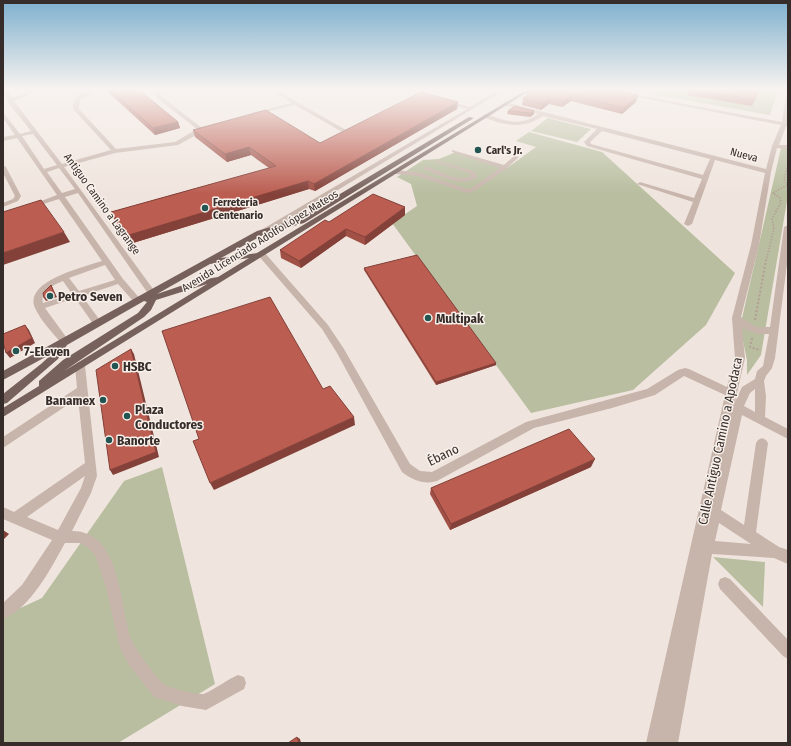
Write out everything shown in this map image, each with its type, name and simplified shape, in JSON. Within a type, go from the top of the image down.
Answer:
[{"type":"main road","name":"Avenida Licenciado Adolfo López Mateos","points":[[3,376],[97,323],[138,301],[152,296],[202,264],[260,232],[301,221],[460,125]]},
{"type":"main road","name":"Avenida Licenciado Adolfo López Mateos","points":[[3,413],[471,125]]},
{"type":"main road","points":[[202,264],[261,254],[263,247],[301,221]]},
{"type":"main road","points":[[30,396],[66,363],[141,315],[150,307],[152,296],[222,278]]},
{"type":"main road","points":[[3,400],[55,357],[64,341]]},
{"type":"street","points":[[10,125],[120,281],[138,301]]},
{"type":"street","name":"Antiguo Camino a Lagrange","points":[[29,125],[79,190],[152,296]]},
{"type":"street","points":[[91,125],[115,151]]},
{"type":"street","points":[[195,125],[200,129]]},
{"type":"street","points":[[44,171],[115,151],[176,144],[185,140],[200,129],[214,125]]},
{"type":"street","points":[[334,125],[346,132],[360,125]]},
{"type":"street","points":[[260,232],[442,125]]},
{"type":"street","name":"Nueva","points":[[584,125],[768,172]]},
{"type":"street","points":[[768,125],[785,131]]},
{"type":"street","points":[[3,134],[16,133],[32,129]]},
{"type":"street","points":[[600,129],[587,142],[589,146],[705,178]]},
{"type":"street","name":"Calle Antiguo Camino a Apodaca","points":[[670,743],[707,547],[715,513],[734,402],[740,358],[736,318],[755,245],[768,172],[775,146],[785,131]]},
{"type":"street","points":[[3,139],[16,133]]},
{"type":"street","points":[[775,146],[788,147]]},
{"type":"street","points":[[454,151],[505,167]]},
{"type":"street","points":[[396,172],[418,174],[467,191],[479,185],[505,167],[516,157]]},
{"type":"street","points":[[688,224],[713,158]]},
{"type":"street","points":[[418,174],[426,168],[438,160],[471,172],[475,176],[469,181],[461,181],[426,168]]},
{"type":"street","points":[[3,167],[18,196],[16,200],[3,205]]},
{"type":"street","points":[[640,184],[697,201]]},
{"type":"street","points":[[22,208],[79,190]]},
{"type":"street","name":"Calle Antiguo Camino a Apodaca","points":[[654,743],[734,402],[746,390],[759,381],[761,374],[767,368],[770,358],[786,268],[788,227]]},
{"type":"street","name":"Ébano","points":[[261,254],[329,333],[341,351],[406,468],[414,475],[423,478],[433,477],[530,425],[612,404],[651,392],[678,374],[685,372],[734,402]]},
{"type":"street","points":[[64,341],[39,307],[37,296],[39,292],[49,284],[64,277],[107,262]]},
{"type":"street","points":[[64,277],[97,323]]},
{"type":"street","points":[[39,307],[120,281]]},
{"type":"street","points":[[736,318],[753,330],[765,332],[774,329]]},
{"type":"street","points":[[3,612],[17,602],[32,584],[87,489],[91,476],[91,465],[80,366]]},
{"type":"street","points":[[759,381],[761,396],[760,418]]},
{"type":"street","points":[[3,444],[83,389]]},
{"type":"street","points":[[734,402],[788,434]]},
{"type":"street","points":[[748,534],[762,443]]},
{"type":"street","points":[[16,518],[91,465]]},
{"type":"street","points":[[3,513],[60,537],[80,537],[91,542],[100,550],[113,587],[124,643],[134,660],[160,691],[182,698],[206,702],[238,683]]},
{"type":"street","points":[[715,513],[775,552],[788,557]]},
{"type":"street","points":[[707,547],[775,552]]},
{"type":"street","points":[[725,584],[788,651]]},
{"type":"path","points":[[761,350],[750,347],[766,260],[774,230],[772,219],[781,202],[780,198],[773,193],[787,185],[784,179],[788,163]]},
{"type":"green space","points":[[539,125],[575,125],[591,129],[577,142],[531,131]]},
{"type":"green space","points":[[529,132],[602,152],[735,273],[706,325],[633,390],[531,413],[392,223],[417,206],[411,184],[397,177],[423,160],[439,159],[456,152],[507,168],[536,147],[516,141]]},
{"type":"green space","points":[[781,148],[788,148],[788,195],[761,355],[747,375],[747,360],[740,327]]},
{"type":"green space","points":[[162,467],[215,684],[118,743],[3,743],[3,616],[42,598],[124,481]]},
{"type":"green space","points":[[713,557],[765,562],[763,607]]},
{"type":"building","points":[[149,125],[166,125],[153,128]]},
{"type":"building","points":[[212,125],[290,125],[320,143],[356,125],[418,125],[314,184],[308,181],[129,235],[111,212],[276,166],[249,147],[225,154],[193,130]]},
{"type":"building","points":[[373,194],[405,207],[365,237],[346,229],[299,261],[280,250],[325,220],[329,222]]},
{"type":"building","points":[[41,200],[64,232],[3,253],[3,212]]},
{"type":"building","name":"Multipak","points":[[417,255],[496,363],[436,382],[364,268]]},
{"type":"building","points":[[51,285],[55,295],[44,298],[43,293]]},
{"type":"building","points":[[270,297],[323,389],[330,386],[354,417],[210,483],[193,441],[199,439],[162,331]]},
{"type":"building","points":[[25,325],[32,338],[6,353],[3,342],[3,334]]},
{"type":"building","name":"Plaza Conductores","points":[[131,349],[156,452],[110,470],[96,370]]},
{"type":"building","points":[[569,429],[595,459],[451,524],[431,488]]},
{"type":"building","points":[[297,737],[299,743],[288,743]]},
{"type":"place","name":"Carl's Jr.","points":[[478,150]]},
{"type":"place","name":"Ferreteria Centenario","points":[[205,208]]},
{"type":"place","name":"Petro Seven","points":[[50,296]]},
{"type":"place","name":"Multipak","points":[[428,318]]},
{"type":"place","name":"7-Eleven","points":[[16,351]]},
{"type":"place","name":"HSBC","points":[[115,366]]},
{"type":"place","name":"Banamex","points":[[103,400]]},
{"type":"place","name":"Plaza Conductores","points":[[127,416]]},
{"type":"place","name":"Banorte","points":[[109,440]]}]
